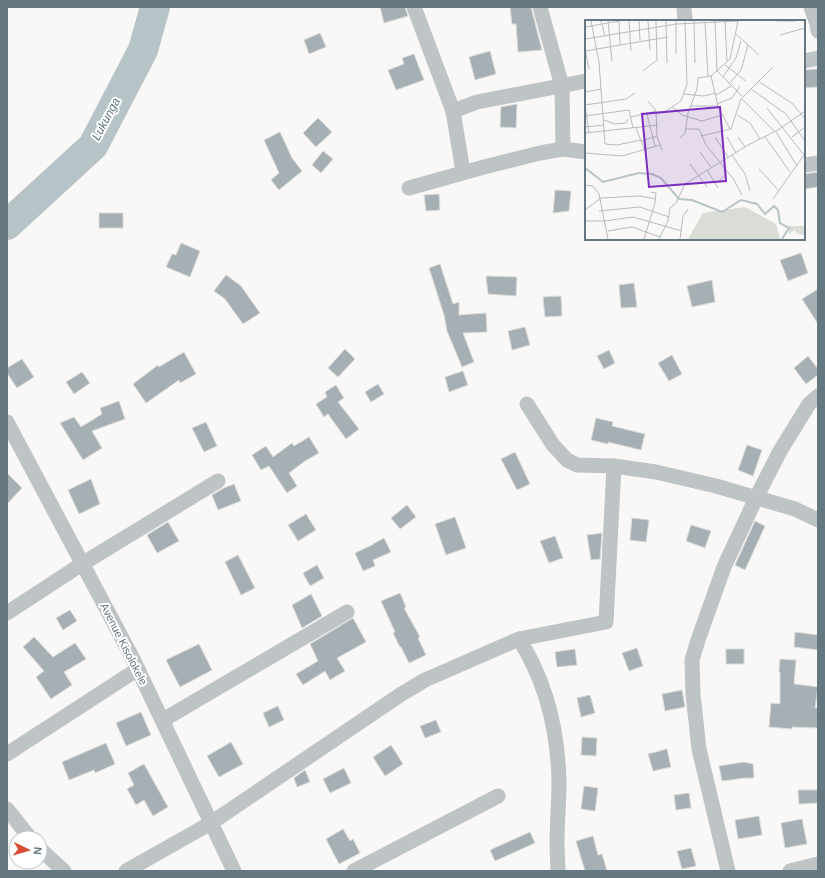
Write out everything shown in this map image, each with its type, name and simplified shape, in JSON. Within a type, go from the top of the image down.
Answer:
[{"type":"street","points":[[414,7],[452,111],[463,172]]},
{"type":"street","points":[[540,7],[562,86],[563,149]]},
{"type":"street","points":[[684,7],[685,20]]},
{"type":"street","points":[[811,7],[818,31]]},
{"type":"street","points":[[805,61],[818,58]]},
{"type":"street","points":[[452,111],[478,102],[585,81]]},
{"type":"street","points":[[408,188],[463,172],[540,153],[563,149],[585,152]]},
{"type":"street","points":[[805,165],[818,163]]},
{"type":"street","points":[[728,871],[699,749],[693,694],[692,660],[724,566],[756,498],[780,451],[808,404],[818,396]]},
{"type":"street","points":[[527,404],[553,445],[567,460],[577,465],[614,466],[656,472],[716,486],[795,509],[818,520]]},
{"type":"street","name":"Avenue Kisolokele","points":[[7,422],[138,669],[234,871]]},
{"type":"street","points":[[126,871],[211,822],[425,680],[519,639],[606,622],[614,466]]},
{"type":"street","points":[[7,613],[82,564],[218,481]]},
{"type":"street","points":[[162,720],[346,612]]},
{"type":"street","points":[[519,639],[529,655],[545,691],[554,724],[558,756],[559,783],[557,845],[558,871]]},
{"type":"street","points":[[7,754],[138,669]]},
{"type":"street","points":[[354,871],[498,796]]},
{"type":"street","points":[[7,809],[24,830]]},
{"type":"street","points":[[48,856],[64,871]]},
{"type":"street","points":[[790,871],[818,864]]},
{"type":"building","points":[[380,7],[405,7],[408,16],[384,23]]},
{"type":"building","points":[[510,7],[531,7],[542,50],[518,52],[516,24],[512,24]]},
{"type":"building","points":[[320,33],[326,47],[309,54],[304,40]]},
{"type":"building","points":[[490,51],[496,74],[475,80],[469,57]]},
{"type":"building","points":[[414,54],[424,80],[396,90],[388,70],[404,64],[402,58]]},
{"type":"building","points":[[818,69],[818,87],[805,88],[805,70]]},
{"type":"building","points":[[517,104],[516,128],[500,127],[501,107]]},
{"type":"building","points":[[318,118],[332,132],[316,147],[303,133]]},
{"type":"building","points":[[280,132],[292,158],[302,171],[279,190],[271,180],[279,173],[264,140]]},
{"type":"building","points":[[323,151],[333,159],[321,173],[312,165]]},
{"type":"building","points":[[818,172],[818,187],[805,189],[805,174]]},
{"type":"building","points":[[555,190],[571,191],[569,211],[553,213]]},
{"type":"building","points":[[439,194],[440,210],[426,211],[424,195]]},
{"type":"building","points":[[99,213],[123,213],[123,228],[99,228]]},
{"type":"building","points":[[181,243],[200,251],[190,277],[166,267],[172,254],[176,255]]},
{"type":"building","points":[[801,253],[808,273],[788,281],[780,260]]},
{"type":"building","points":[[440,264],[453,304],[459,302],[459,315],[486,313],[487,332],[463,333],[474,362],[462,367],[447,331],[444,315],[429,268]]},
{"type":"building","points":[[226,275],[241,286],[260,313],[243,324],[225,299],[214,291]]},
{"type":"building","points":[[486,276],[517,277],[516,296],[488,294]]},
{"type":"building","points":[[712,280],[715,302],[692,307],[687,286]]},
{"type":"building","points":[[634,283],[637,307],[621,308],[619,285]]},
{"type":"building","points":[[818,289],[818,324],[802,299]]},
{"type":"building","points":[[561,296],[562,316],[545,317],[543,297]]},
{"type":"building","points":[[525,327],[530,345],[512,350],[508,331]]},
{"type":"building","points":[[345,349],[355,359],[338,377],[328,368]]},
{"type":"building","points":[[609,350],[615,363],[604,369],[597,356]]},
{"type":"building","points":[[184,352],[196,374],[180,383],[179,380],[146,403],[133,384],[158,365],[159,367]]},
{"type":"building","points":[[672,355],[682,374],[669,381],[658,363]]},
{"type":"building","points":[[808,356],[818,369],[818,375],[806,384],[794,368]]},
{"type":"building","points":[[22,359],[34,377],[17,388],[7,373],[7,368]]},
{"type":"building","points":[[463,371],[468,385],[449,392],[445,377]]},
{"type":"building","points":[[82,372],[90,383],[74,394],[66,382]]},
{"type":"building","points":[[378,384],[384,394],[371,402],[365,392]]},
{"type":"building","points":[[336,385],[344,398],[338,402],[359,429],[346,439],[328,414],[324,417],[316,404],[327,397],[325,392]]},
{"type":"building","points":[[119,401],[125,419],[92,431],[102,448],[83,460],[60,423],[74,417],[81,427],[102,414],[100,408]]},
{"type":"building","points":[[596,418],[613,422],[612,426],[645,434],[641,450],[608,442],[608,444],[591,440]]},
{"type":"building","points":[[206,422],[217,446],[204,452],[192,428]]},
{"type":"building","points":[[309,437],[319,453],[289,473],[297,486],[287,493],[269,466],[261,470],[252,455],[266,446],[273,457],[292,443],[294,446]]},
{"type":"building","points":[[747,445],[762,450],[753,476],[738,470]]},
{"type":"building","points":[[515,452],[530,484],[517,490],[501,459]]},
{"type":"building","points":[[7,473],[22,488],[7,504]]},
{"type":"building","points":[[91,479],[100,504],[79,514],[68,490]]},
{"type":"building","points":[[234,484],[241,501],[218,510],[212,495]]},
{"type":"building","points":[[407,505],[416,517],[400,529],[391,518]]},
{"type":"building","points":[[306,514],[316,530],[298,541],[288,525]]},
{"type":"building","points":[[455,517],[466,548],[446,555],[435,524]]},
{"type":"building","points":[[632,518],[649,520],[646,542],[630,540]]},
{"type":"building","points":[[755,521],[765,526],[745,570],[735,565]]},
{"type":"building","points":[[168,522],[179,541],[157,553],[147,535]]},
{"type":"building","points":[[691,525],[711,531],[705,548],[686,541]]},
{"type":"building","points":[[602,533],[600,559],[591,560],[587,535]]},
{"type":"building","points":[[555,536],[563,558],[549,563],[540,541]]},
{"type":"building","points":[[384,538],[391,552],[373,560],[375,566],[363,571],[355,553]]},
{"type":"building","points":[[238,555],[255,588],[241,595],[225,562]]},
{"type":"building","points":[[317,565],[324,578],[310,586],[303,573]]},
{"type":"building","points":[[400,593],[406,607],[404,608],[420,637],[418,638],[426,655],[409,663],[393,633],[395,632],[381,601]]},
{"type":"building","points":[[311,594],[322,616],[302,628],[292,605]]},
{"type":"building","points":[[70,610],[77,621],[63,630],[56,618]]},
{"type":"building","points":[[353,618],[366,642],[337,658],[345,671],[330,680],[325,671],[303,685],[296,674],[318,661],[310,644]]},
{"type":"building","points":[[795,632],[818,635],[818,650],[794,647]]},
{"type":"building","points":[[34,637],[53,657],[75,643],[86,659],[64,672],[72,685],[51,699],[36,677],[44,671],[23,647]]},
{"type":"building","points":[[199,644],[212,670],[180,687],[166,660]]},
{"type":"building","points":[[637,648],[643,666],[629,671],[622,653]]},
{"type":"building","points":[[575,649],[577,665],[557,667],[555,652]]},
{"type":"building","points":[[726,649],[744,649],[744,664],[726,664]]},
{"type":"building","points":[[780,659],[796,660],[794,684],[818,687],[815,708],[818,708],[818,728],[792,727],[792,729],[769,727],[771,703],[780,704]]},
{"type":"building","points":[[682,690],[685,707],[665,711],[662,694]]},
{"type":"building","points":[[590,695],[595,713],[581,717],[577,698]]},
{"type":"building","points":[[278,706],[284,720],[269,727],[263,713]]},
{"type":"building","points":[[141,712],[151,735],[126,746],[116,723]]},
{"type":"building","points":[[436,720],[441,732],[425,738],[420,726]]},
{"type":"building","points":[[582,737],[597,738],[596,756],[581,755]]},
{"type":"building","points":[[231,742],[243,764],[219,777],[207,756]]},
{"type":"building","points":[[106,743],[115,764],[95,773],[94,770],[69,780],[62,762]]},
{"type":"building","points":[[391,745],[403,764],[385,776],[373,757]]},
{"type":"building","points":[[667,749],[671,767],[653,771],[648,754]]},
{"type":"building","points":[[744,762],[753,764],[754,778],[722,781],[719,766]]},
{"type":"building","points":[[144,764],[168,807],[153,816],[144,800],[136,805],[127,789],[134,785],[128,773]]},
{"type":"building","points":[[344,768],[351,783],[330,793],[323,779]]},
{"type":"building","points":[[305,770],[310,782],[297,787],[294,778]]},
{"type":"building","points":[[584,786],[598,788],[595,811],[581,809]]},
{"type":"building","points":[[798,790],[818,790],[818,803],[799,804]]},
{"type":"building","points":[[689,793],[691,808],[676,810],[674,795]]},
{"type":"building","points":[[759,816],[762,835],[738,839],[735,820]]},
{"type":"building","points":[[802,819],[807,844],[785,848],[781,823]]},
{"type":"building","points":[[343,829],[350,841],[353,839],[360,853],[339,864],[326,839]]},
{"type":"building","points":[[530,832],[535,843],[495,861],[490,850]]},
{"type":"building","points":[[593,836],[598,855],[602,854],[607,871],[585,871],[576,841]]},
{"type":"building","points":[[691,848],[696,866],[682,869],[677,851]]},
{"type":"waterway","name":"Lukunga","points":[[7,225],[93,146],[143,50],[155,7]]}]
